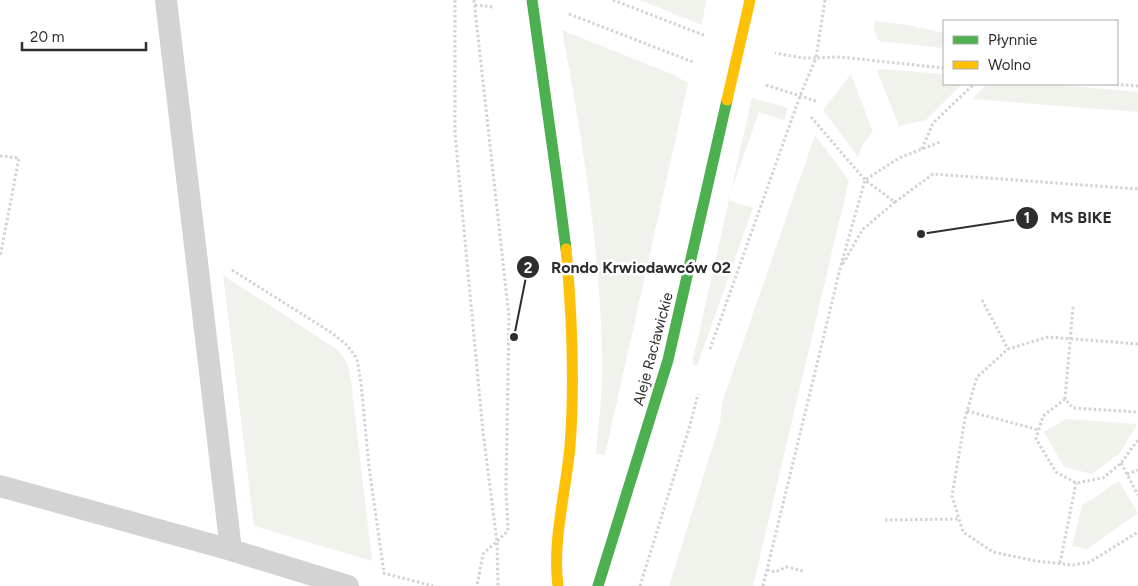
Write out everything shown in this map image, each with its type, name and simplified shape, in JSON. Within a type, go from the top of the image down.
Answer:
[{"type":"street","points":[[532,0],[561,208],[572,335],[571,432],[566,489],[555,571],[558,586]]},
{"type":"street","name":"Aleje Racławickie","points":[[598,586],[668,360],[750,0]]},
{"type":"lane","points":[[166,0],[231,550]]},
{"type":"lane","points":[[0,486],[231,550],[348,586]]},
{"type":"path","points":[[454,0],[454,134],[483,432],[497,542],[498,586]]},
{"type":"path","points":[[474,0],[509,317],[506,489],[508,531],[484,554],[477,586]]},
{"type":"path","points":[[614,0],[700,35]]},
{"type":"path","points":[[710,350],[800,96],[816,58],[826,0]]},
{"type":"path","points":[[475,5],[494,6]]},
{"type":"path","points":[[568,14],[692,62]]},
{"type":"path","points":[[781,55],[803,58],[840,57],[943,68]]},
{"type":"path","points":[[761,84],[816,101]]},
{"type":"path","points":[[922,149],[933,123],[973,85]]},
{"type":"path","points":[[1118,85],[1138,86]]},
{"type":"path","points":[[811,117],[864,180],[895,202]]},
{"type":"path","points":[[763,586],[840,269],[864,180],[899,158],[940,142]]},
{"type":"path","points":[[0,156],[18,158],[0,257]]},
{"type":"path","points":[[840,269],[862,230],[895,202],[933,174],[1138,189]]},
{"type":"path","points":[[228,268],[332,333],[348,346],[357,359],[369,467],[384,573]]},
{"type":"path","points":[[982,300],[1008,349]]},
{"type":"path","points":[[1073,307],[1065,399],[1073,408],[1138,412]]},
{"type":"path","points":[[1138,344],[1048,337],[1008,349],[977,377],[966,411],[952,496],[963,532],[992,552],[1036,561],[1073,565],[1090,562],[1138,532]]},
{"type":"path","points":[[640,586],[690,425],[699,387]]},
{"type":"path","points":[[1065,399],[1043,416],[1036,439],[1056,472],[1076,483],[1103,478],[1120,463],[1138,440]]},
{"type":"path","points":[[966,411],[1039,430]]},
{"type":"path","points":[[1120,463],[1138,495]]},
{"type":"path","points":[[1127,474],[1138,470]]},
{"type":"path","points":[[1060,564],[1076,483]]},
{"type":"path","points":[[885,520],[960,519]]},
{"type":"path","points":[[767,570],[775,572],[788,567],[803,571]]},
{"type":"path","points":[[374,571],[433,586]]},
{"type":"shaded area","points":[[640,0],[706,0],[702,25]]},
{"type":"shaded area","points":[[874,21],[908,25],[943,33],[943,48],[879,41],[874,31]]},
{"type":"shaded area","points":[[562,30],[672,74],[688,83],[605,455],[596,454],[602,367],[601,314],[594,232],[583,151]]},
{"type":"shaded area","points":[[881,69],[943,74],[943,85],[961,85],[926,120],[899,126],[877,71]]},
{"type":"shaded area","points":[[851,74],[873,132],[863,144],[858,157],[823,110]]},
{"type":"shaded area","points":[[986,85],[1060,85],[1138,92],[1138,112],[972,99]]},
{"type":"shaded area","points":[[752,98],[788,108],[784,120],[759,112],[731,192]]},
{"type":"shaded area","points":[[815,135],[849,180],[753,586],[669,586],[720,423],[722,403]]},
{"type":"shaded area","points":[[729,200],[753,208],[697,366],[692,364]]},
{"type":"shaded area","points":[[223,275],[338,350],[348,364],[372,561],[254,526]]},
{"type":"shaded area","points":[[1066,419],[1137,424],[1121,452],[1092,474],[1064,467],[1044,432]]},
{"type":"shaded area","points":[[1119,481],[1138,513],[1087,549],[1072,546],[1082,506]]},
{"type":"traffic: fast","points":[[532,0],[566,249]]},
{"type":"traffic: fast","points":[[598,586],[668,360],[727,100]]},
{"type":"traffic: slow","points":[[727,100],[750,0]]},
{"type":"traffic: slow","points":[[558,586],[558,534],[570,446],[573,373],[566,249]]},
{"type":"place","name":"MS BIKE","points":[[921,234]]},
{"type":"place","name":"Rondo Krwiodawców 02","points":[[514,337]]}]
